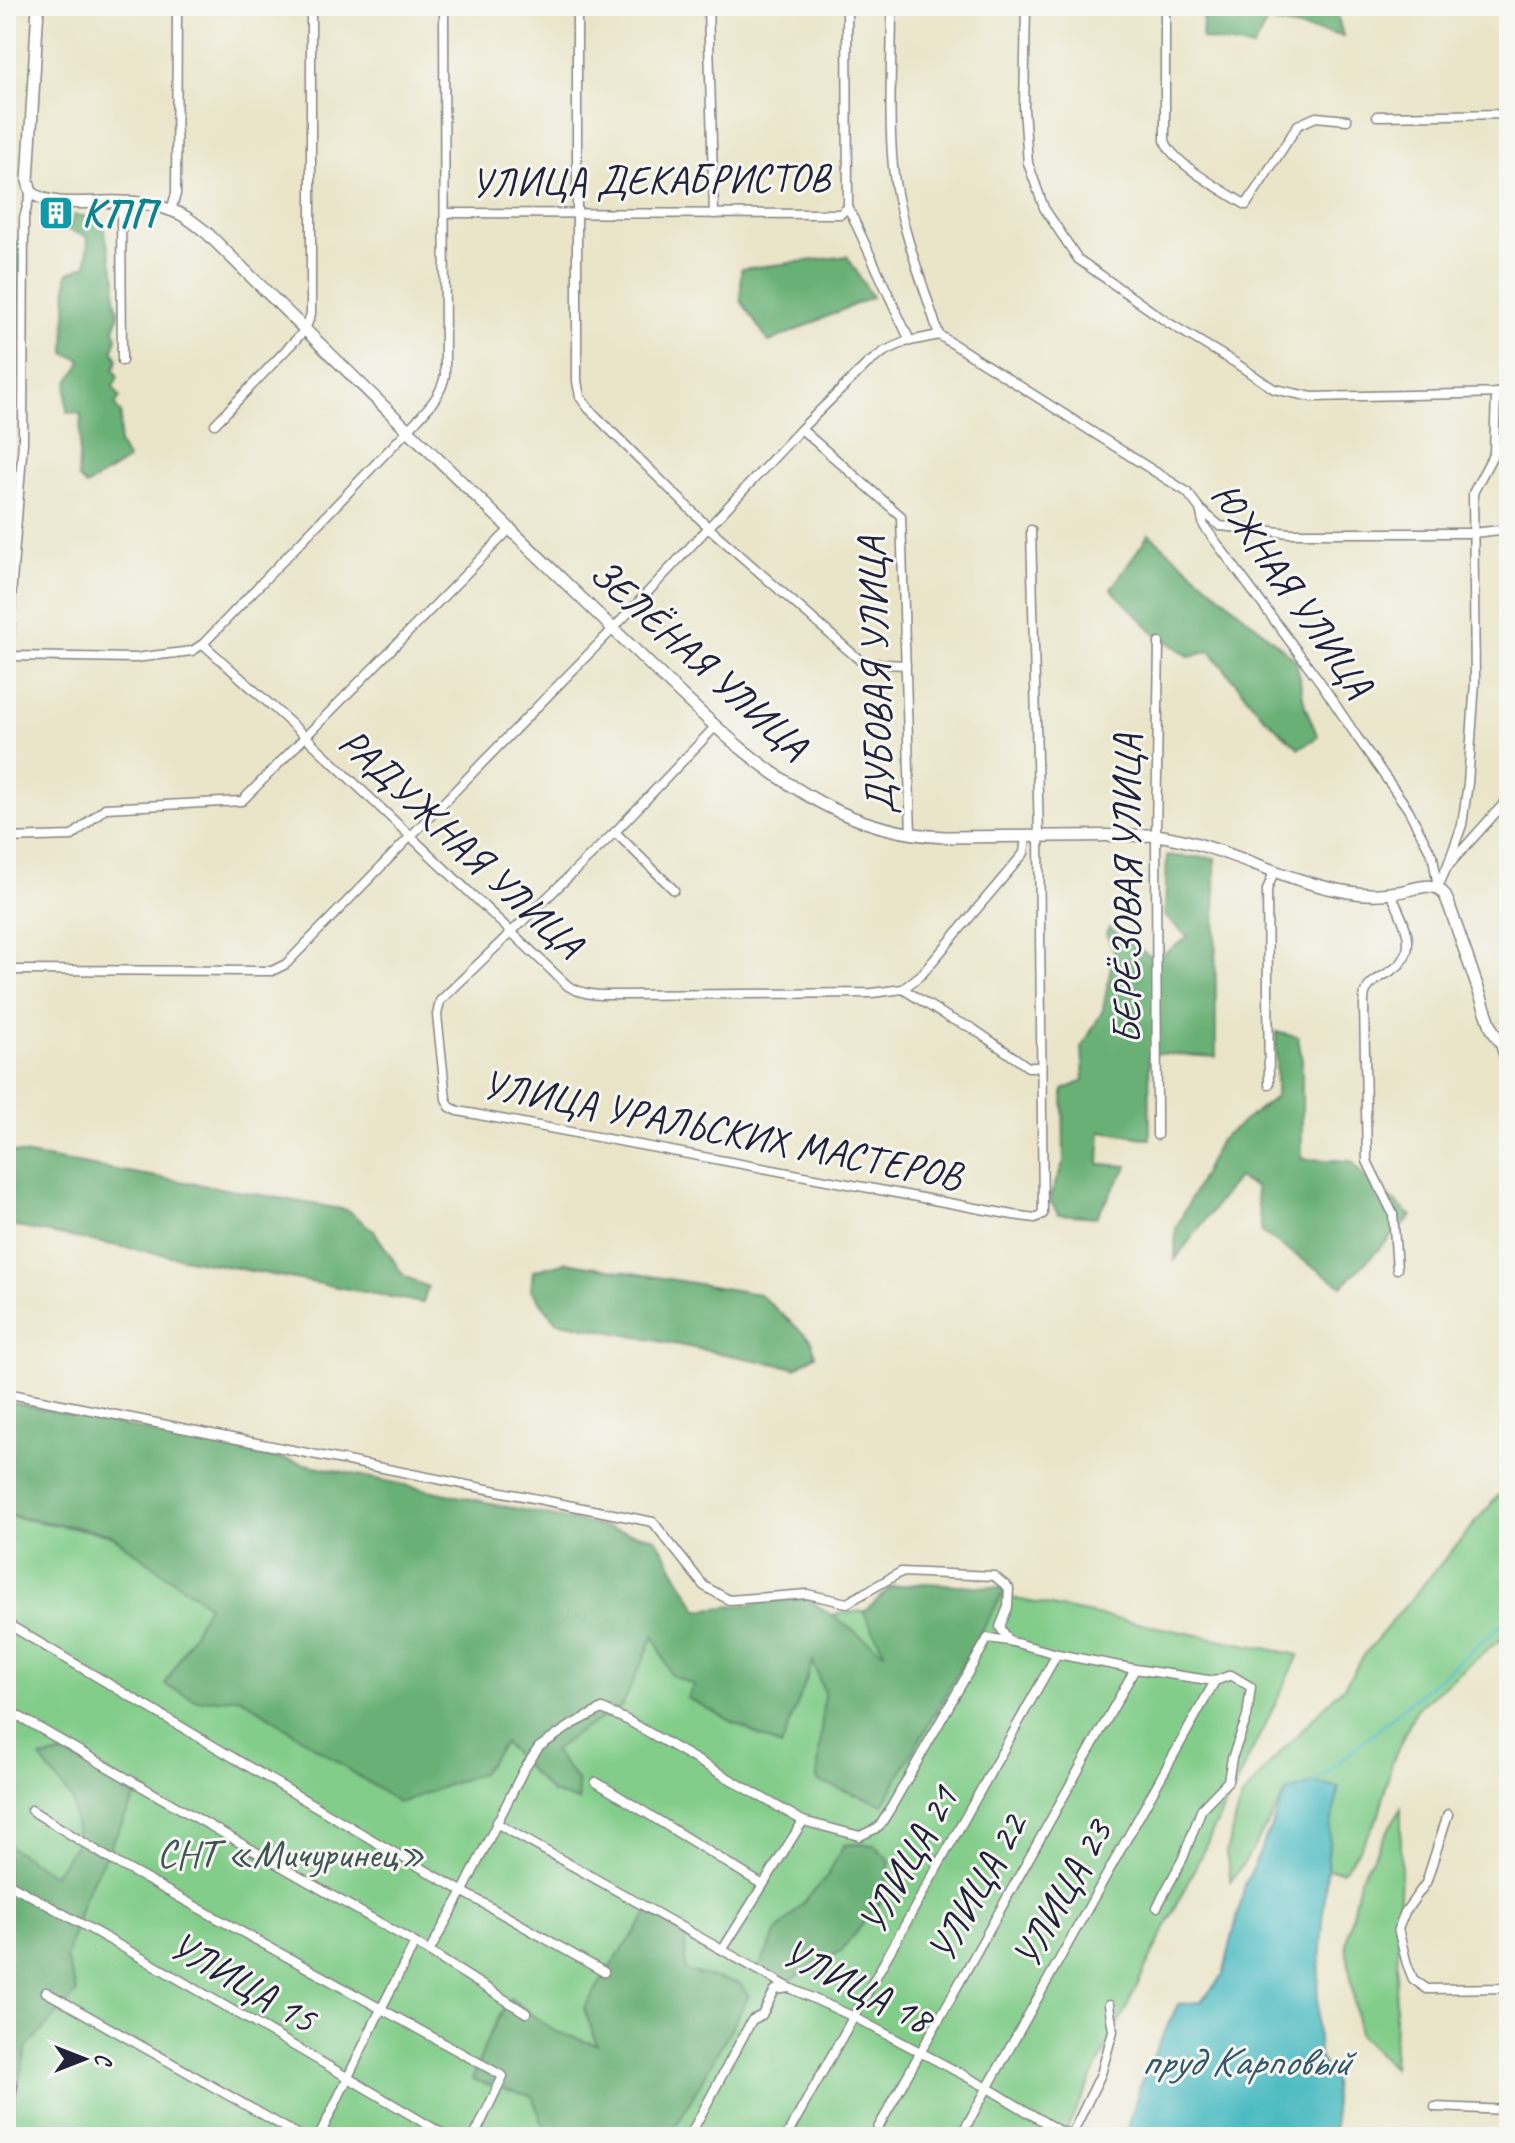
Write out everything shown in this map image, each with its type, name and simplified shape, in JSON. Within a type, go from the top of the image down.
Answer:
[{"type":"street","points":[[6,719],[12,582],[23,442],[24,218],[31,192],[28,181],[38,6]]},
{"type":"street","points":[[171,210],[176,194],[177,6]]},
{"type":"street","points":[[215,424],[305,330],[311,314],[311,6]]},
{"type":"street","points":[[9,656],[135,658],[192,651],[203,644],[436,398],[443,387],[445,375],[444,6]]},
{"type":"street","points":[[577,6],[577,381],[580,397],[709,528],[863,663],[906,665]]},
{"type":"street","points":[[708,6],[714,214]]},
{"type":"street","name":"УЛИЦА ДЕКАБРИСТОВ","points":[[445,213],[841,214],[848,207],[847,6]]},
{"type":"street","points":[[6,970],[272,971],[286,964],[867,364],[885,351],[910,341],[939,335],[901,210],[893,169],[892,6]]},
{"type":"street","points":[[1026,6],[1024,109],[1028,163],[1044,208],[1078,259],[1167,322],[1274,389],[1312,397],[1509,393]]},
{"type":"street","points":[[1165,6],[1167,148],[1180,162],[1246,205],[1298,125],[1316,117],[1347,120]]},
{"type":"street","points":[[1377,116],[1509,114]]},
{"type":"street","name":"ЗЕЛЁНАЯ УЛИЦА","points":[[31,192],[41,199],[52,201],[142,203],[171,210],[207,233],[715,727],[752,757],[822,804],[852,818],[911,834],[945,837],[1156,835],[1179,838],[1340,891],[1365,895],[1438,887]]},
{"type":"street","points":[[121,202],[122,361]]},
{"type":"street","points":[[848,207],[910,341]]},
{"type":"street","name":"ЮЖНАЯ УЛИЦА","points":[[939,335],[1187,492],[1200,509],[1204,526],[1321,683],[1408,809],[1433,857],[1438,887],[1445,894],[1492,1029],[1504,1041],[1509,1071]]},
{"type":"street","points":[[1438,887],[1462,825],[1468,783],[1475,682],[1473,493],[1494,453],[1496,393]]},
{"type":"street","name":"ДУБОВАЯ УЛИЦА","points":[[801,429],[901,516],[911,834]]},
{"type":"street","points":[[1200,509],[1220,526],[1290,533],[1473,533],[1509,529]]},
{"type":"street","points":[[6,838],[72,836],[105,808],[242,801],[510,529]]},
{"type":"street","points":[[1026,836],[1024,853],[922,974],[903,989],[949,1018],[972,1028],[1028,1067],[1040,1067],[1039,836],[1031,530]]},
{"type":"street","name":"БЕРЁЗОВАЯ УЛИЦА","points":[[1157,1135],[1159,643]]},
{"type":"street","name":"РАДУЖНАЯ УЛИЦА","points":[[203,644],[577,992],[595,995],[872,993],[903,989]]},
{"type":"street","points":[[511,930],[615,832],[715,727]]},
{"type":"street","points":[[1447,867],[1509,798]]},
{"type":"street","points":[[615,832],[674,890]]},
{"type":"street","points":[[1269,1084],[1267,890],[1274,871]]},
{"type":"street","points":[[1391,893],[1408,942],[1405,956],[1397,968],[1365,992],[1364,1005],[1367,1161],[1393,1214],[1397,1269]]},
{"type":"street","name":"УЛИЦА УРАЛЬСКИХ МАСТЕРОВ","points":[[511,930],[440,1001],[437,1015],[446,1099],[450,1107],[458,1111],[1035,1218],[1043,1214],[1040,1067]]},
{"type":"street","points":[[6,1393],[653,1522],[704,1586],[729,1600],[807,1594],[847,1603],[901,1572],[994,1576],[1009,1588],[1008,1607],[1000,1627],[1009,1641]]},
{"type":"street","points":[[6,1623],[604,1972]]},
{"type":"street","points":[[429,1952],[523,1771],[539,1747],[573,1724],[602,1709],[627,1720],[803,1821],[860,1836],[879,1827],[988,1638],[1135,1669],[1215,1681],[1231,1675],[1251,1687],[1247,1717],[1232,1758],[1228,1781],[1202,1808],[1183,1858],[1157,1907]]},
{"type":"street","name":"УЛИЦА 21","points":[[786,2137],[1057,1654]]},
{"type":"street","name":"УЛИЦА 22","points":[[873,2137],[1135,1669]]},
{"type":"street","name":"УЛИЦА 23","points":[[960,2137],[1215,1681]]},
{"type":"street","points":[[6,1709],[415,1943],[526,2013]]},
{"type":"street","points":[[596,1782],[763,1885]]},
{"type":"street","points":[[31,1810],[115,1862],[503,2076],[474,2137]]},
{"type":"street","points":[[1448,1814],[1426,1883],[1405,1912],[1398,1929],[1413,1979],[1427,1989],[1509,1988]]},
{"type":"street","points":[[723,1949],[803,1821]]},
{"type":"street","name":"УЛИЦА 18","points":[[496,1823],[790,1988],[919,2051],[1059,2131],[1072,2134],[1101,2074],[1113,2031],[1109,2005]]},
{"type":"street","name":"УЛИЦА 15","points":[[6,1882],[448,2137]]},
{"type":"street","points":[[319,2137],[415,1943]]},
{"type":"street","points":[[689,2137],[752,2020],[762,2015],[775,1990],[790,1988]]},
{"type":"street","points":[[46,1992],[302,2137]]},
{"type":"street","points":[[6,2122],[13,2084]]},
{"type":"street","points":[[1435,2107],[1509,2110]]},
{"type":"green space","points":[[1204,6],[1335,6],[1343,36],[1267,22],[1253,48],[1202,39]]},
{"type":"green space","points":[[74,215],[101,218],[116,279],[115,298],[119,314],[114,329],[117,338],[113,350],[118,360],[114,369],[118,377],[113,387],[120,397],[115,405],[121,414],[119,444],[128,460],[86,486],[78,478],[81,414],[67,412],[66,394],[67,385],[81,360],[65,353],[67,274],[87,265],[88,237],[68,230]]},
{"type":"green space","points":[[22,242],[18,377],[6,378],[6,244]]},
{"type":"green space","points":[[847,256],[872,297],[769,342],[741,301],[741,269]]},
{"type":"green space","points":[[1149,534],[1296,660],[1305,706],[1318,737],[1299,748],[1262,715],[1210,651],[1190,657],[1156,634],[1111,589]]},
{"type":"green space","points":[[1167,856],[1215,858],[1216,1057],[1149,1053],[1150,1139],[1101,1131],[1099,1164],[1128,1166],[1096,1217],[1058,1214],[1049,1199],[1064,1162],[1063,1090],[1084,1081],[1082,1047],[1103,1010],[1114,950],[1106,934],[1109,928],[1155,960],[1188,937],[1165,916]]},
{"type":"green space","points":[[1276,1032],[1298,1037],[1302,1060],[1302,1159],[1352,1161],[1363,1176],[1412,1216],[1342,1286],[1262,1233],[1255,1187],[1237,1178],[1175,1260],[1176,1228],[1220,1140],[1276,1096]]},
{"type":"green space","points":[[6,1151],[347,1210],[374,1231],[404,1276],[428,1287],[423,1303],[6,1225]]},
{"type":"green space","points":[[566,1262],[759,1294],[812,1341],[815,1355],[796,1368],[556,1321],[531,1290],[533,1271]]},
{"type":"green space","points":[[6,1401],[656,1538],[698,1610],[807,1598],[885,1653],[864,1613],[891,1587],[925,1583],[1006,1588],[883,1804],[817,1781],[824,1693],[813,1662],[781,1747],[687,1698],[694,1685],[671,1675],[654,1636],[622,1706],[553,1751],[577,1780],[579,1801],[552,1793],[504,1743],[481,1773],[399,1803],[240,1697],[198,1701],[165,1685],[208,1605],[108,1533],[13,1516],[6,1521]]},
{"type":"green space","points":[[1509,1483],[1509,1632],[1416,1709],[1392,1762],[1379,1815],[1358,1851],[1343,1871],[1327,1869],[1330,1829],[1286,1793],[1231,1881],[1226,1853],[1241,1800],[1273,1760],[1344,1686],[1367,1651]]},
{"type":"green space","name":"СНТ «Мичуринец»","points":[[6,1516],[570,1616],[654,1636],[995,1595],[1299,1655],[1063,2137],[6,2137]]},
{"type":"green space","points":[[72,1753],[139,1790],[84,1897],[66,1958],[77,1993],[27,2047],[6,2137],[6,1844],[53,1875],[78,1842],[72,1800],[40,1758]]},
{"type":"green space","points":[[1401,1808],[1393,2068],[1359,2035],[1346,1944],[1359,1880]]},
{"type":"green space","points":[[844,1845],[875,1845],[890,1861],[881,1901],[841,1951],[781,1985],[758,1970],[776,1933],[826,1878]]},
{"type":"green space","points":[[650,1912],[685,1936],[685,1971],[739,1983],[749,1996],[670,2137],[548,2137],[532,2096],[472,2080],[489,2035],[510,1998],[554,2031],[597,2045],[584,2008]]},
{"type":"water","name":"пруд Карповый","points":[[1314,1783],[1339,1788],[1330,1829],[1317,2025],[1319,2057],[1333,2080],[1335,2137],[1126,2137],[1140,2084],[1178,2004],[1201,2002],[1223,1975],[1245,1885],[1286,1793]]},
{"type":"waterway","points":[[1314,1783],[1509,1619]]},
{"type":"place","name":"КПП","points":[[56,213]]}]
